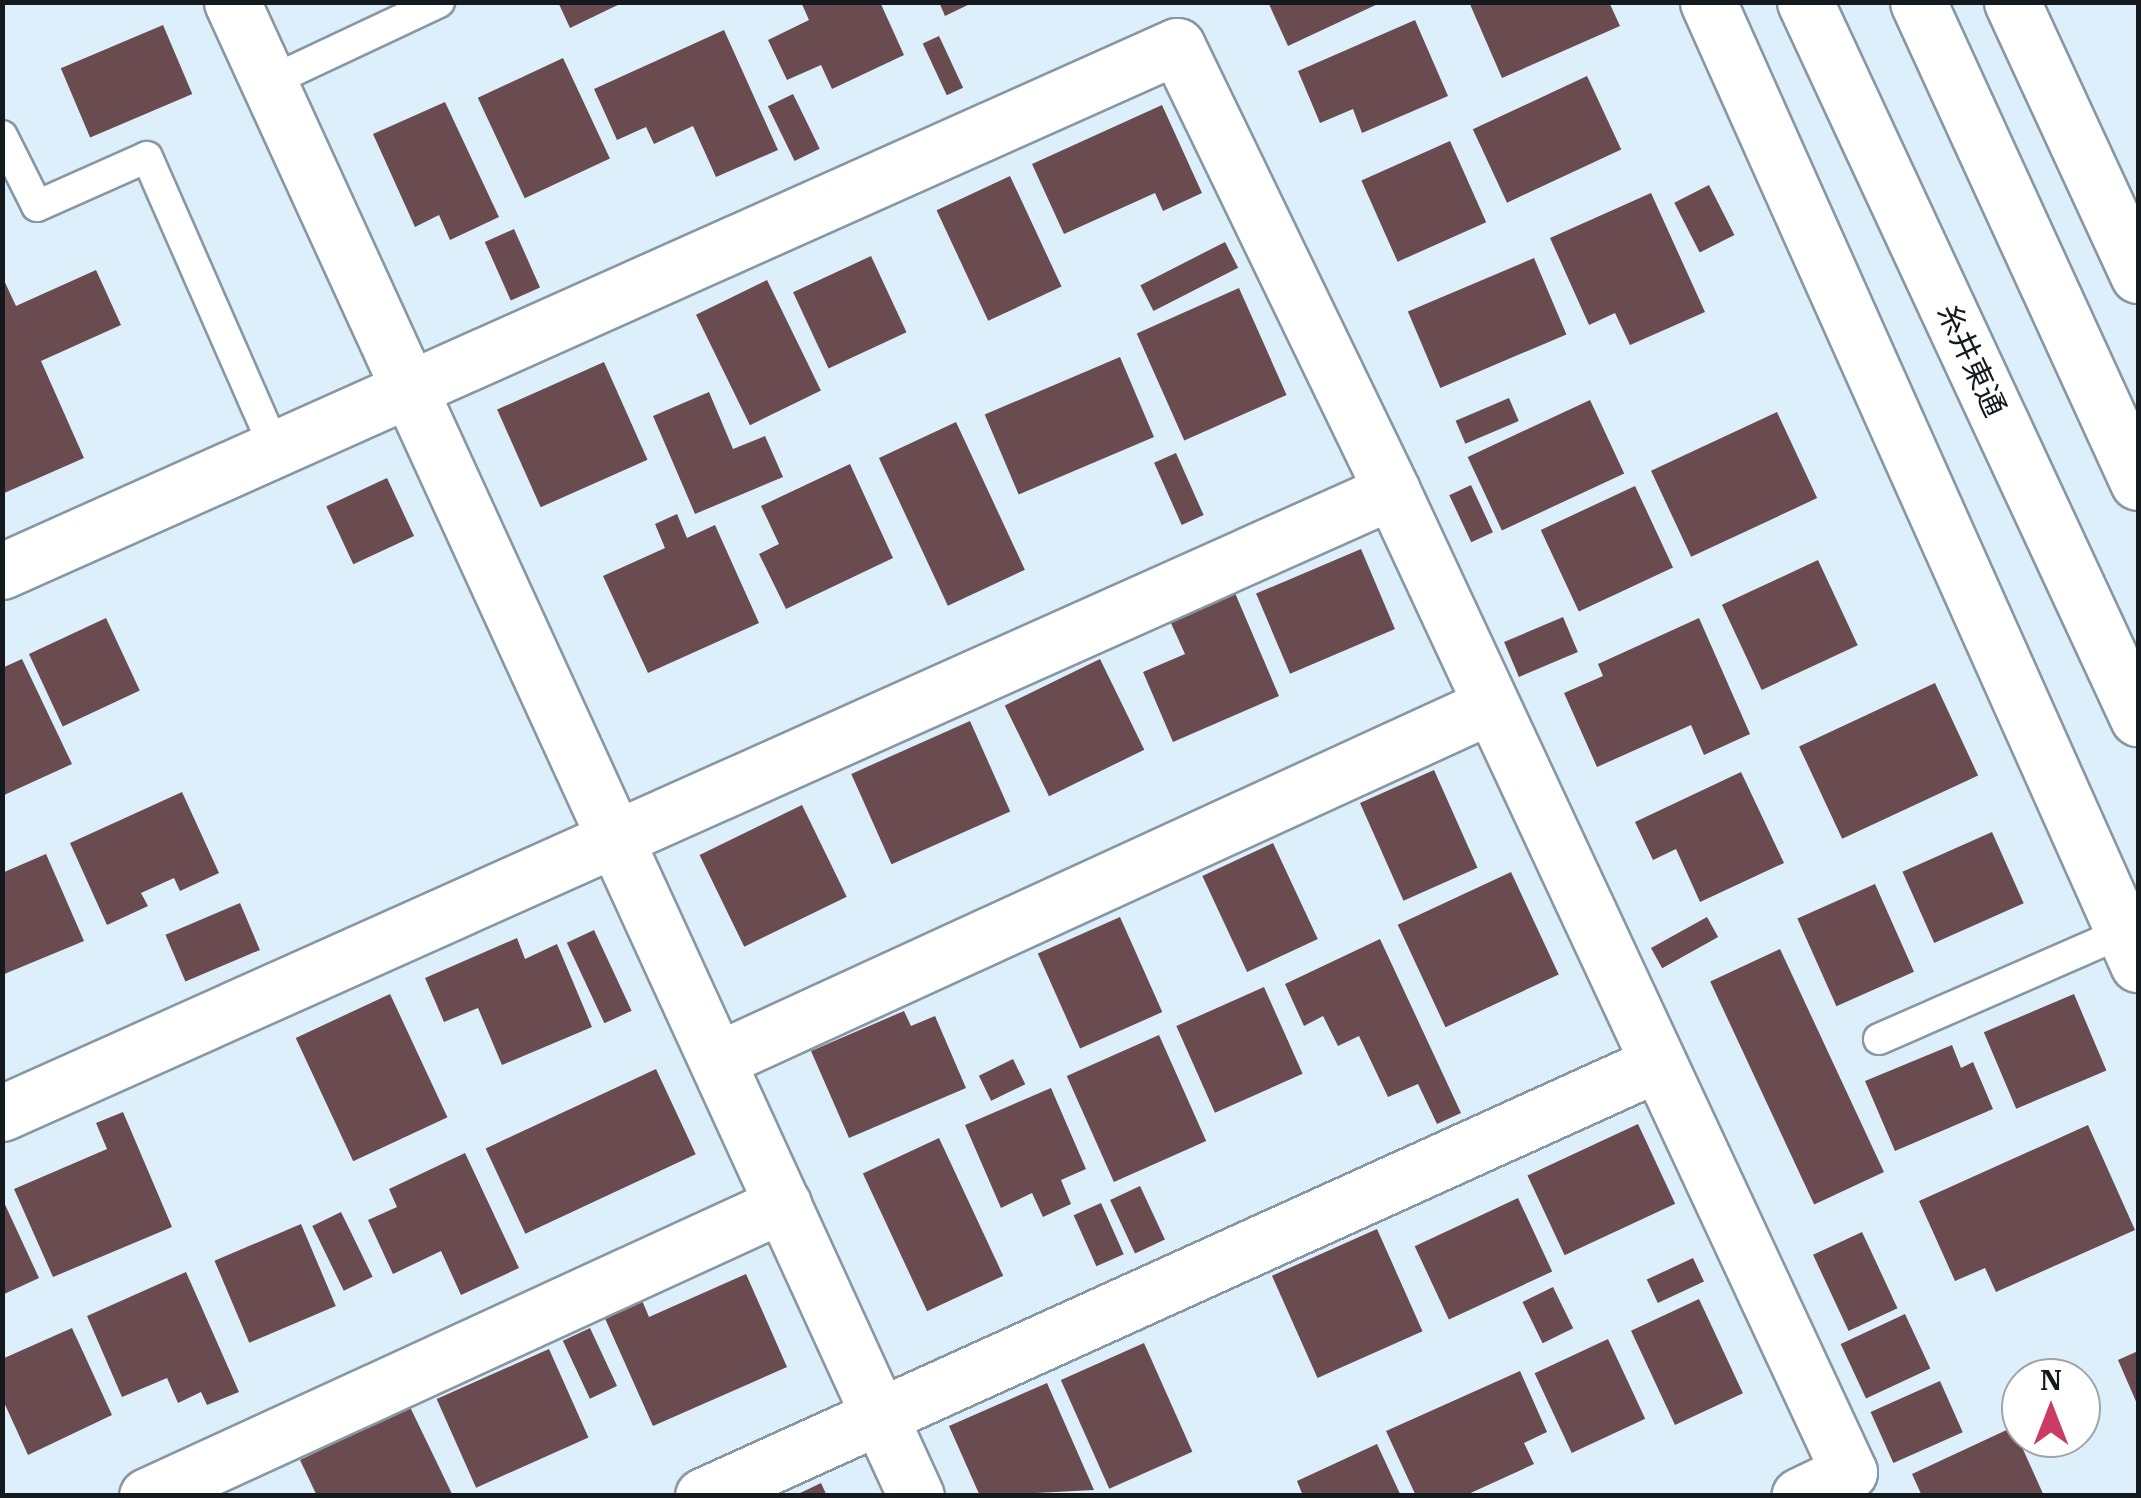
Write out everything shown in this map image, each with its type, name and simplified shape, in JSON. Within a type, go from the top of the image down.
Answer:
[{"type":"street","points":[[232,2],[916,1496]]},
{"type":"street","points":[[1708,2],[2131,948]]},
{"type":"street","name":"糸井東通","points":[[1806,2],[2138,718]]},
{"type":"street","points":[[1918,2],[2138,482]]},
{"type":"street","points":[[2012,2],[2138,275]]},
{"type":"street","points":[[2,571],[408,385],[1176,46],[1392,491],[1654,1065],[1849,1472],[1799,1496]]},
{"type":"street","points":[[2,1113],[1392,491]]},
{"type":"street","points":[[718,1060],[1489,706]]},
{"type":"street","points":[[703,1496],[1654,1065]]},
{"type":"street","points":[[147,1496],[783,1204]]},
{"type":"lane","points":[[269,82],[440,2]]},
{"type":"lane","points":[[2,136],[37,206],[147,157],[274,446]]},
{"type":"lane","points":[[1879,1039],[2131,948]]},
{"type":"building","points":[[558,2],[624,2],[570,28]]},
{"type":"building","points":[[801,2],[880,2],[904,55],[832,89],[821,65],[787,80],[768,40],[809,20]]},
{"type":"building","points":[[939,2],[974,2],[945,16]]},
{"type":"building","points":[[1268,2],[1382,2],[1288,46]]},
{"type":"building","points":[[1469,2],[1609,2],[1620,26],[1502,78]]},
{"type":"building","points":[[1415,20],[1448,96],[1362,133],[1353,109],[1320,123],[1298,71]]},
{"type":"building","points":[[163,25],[192,94],[90,137],[61,68]]},
{"type":"building","points":[[724,30],[778,150],[716,177],[693,126],[654,144],[646,127],[617,140],[594,89]]},
{"type":"building","points":[[939,36],[963,88],[947,95],[923,44]]},
{"type":"building","points":[[563,58],[610,159],[525,198],[478,98]]},
{"type":"building","points":[[1587,76],[1621,149],[1507,203],[1473,129]]},
{"type":"building","points":[[793,94],[820,149],[795,161],[768,106]]},
{"type":"building","points":[[445,102],[499,217],[450,240],[439,215],[415,227],[373,134]]},
{"type":"building","points":[[1162,105],[1202,193],[1163,211],[1155,193],[1064,234],[1032,164]]},
{"type":"building","points":[[1450,141],[1486,222],[1398,262],[1361,180]]},
{"type":"building","points":[[1010,176],[1062,287],[988,321],[937,210]]},
{"type":"building","points":[[1709,185],[1734,235],[1700,253],[1674,203]]},
{"type":"building","points":[[1651,193],[1705,312],[1630,345],[1615,313],[1589,325],[1550,238]]},
{"type":"building","points":[[514,229],[540,287],[511,300],[485,242]]},
{"type":"building","points":[[1225,242],[1238,268],[1154,311],[1140,285]]},
{"type":"building","points":[[871,256],[906,332],[829,368],[793,292]]},
{"type":"building","points":[[1534,258],[1566,334],[1440,388],[1408,312]]},
{"type":"building","points":[[96,270],[121,325],[41,361],[84,458],[2,494],[2,276],[16,306]]},
{"type":"building","points":[[767,280],[821,391],[750,425],[696,315]]},
{"type":"building","points":[[1239,288],[1287,395],[1184,440],[1137,334]]},
{"type":"building","points":[[1120,357],[1154,437],[1019,495],[985,414]]},
{"type":"building","points":[[604,362],[648,460],[541,507],[497,410]]},
{"type":"building","points":[[709,392],[733,449],[765,436],[783,477],[695,514],[653,416]]},
{"type":"building","points":[[1509,398],[1519,421],[1465,444],[1456,421]]},
{"type":"building","points":[[1590,400],[1624,473],[1502,530],[1468,457]]},
{"type":"building","points":[[1777,412],[1817,498],[1691,557],[1651,471]]},
{"type":"building","points":[[956,422],[1025,570],[948,606],[879,458]]},
{"type":"building","points":[[1176,453],[1204,515],[1182,525],[1154,463]]},
{"type":"building","points":[[850,464],[893,558],[786,609],[759,554],[779,544],[761,506]]},
{"type":"building","points":[[387,478],[414,536],[353,564],[326,506]]},
{"type":"building","points":[[1471,485],[1493,532],[1471,542],[1449,495]]},
{"type":"building","points":[[1635,486],[1673,568],[1579,612],[1541,530]]},
{"type":"building","points":[[677,514],[687,538],[715,525],[759,623],[648,673],[603,576],[665,548],[655,524]]},
{"type":"building","points":[[1361,549],[1395,629],[1290,674],[1256,594]]},
{"type":"building","points":[[1818,560],[1858,645],[1762,690],[1722,605]]},
{"type":"building","points":[[1235,593],[1279,696],[1173,742],[1143,672],[1185,654],[1170,621]]},
{"type":"building","points":[[1563,617],[1578,652],[1519,677],[1504,642]]},
{"type":"building","points":[[106,618],[140,691],[63,726],[29,654]]},
{"type":"building","points":[[1699,618],[1750,734],[1704,755],[1691,725],[1597,767],[1564,693],[1603,676],[1598,664]]},
{"type":"building","points":[[22,659],[72,764],[2,796],[2,668]]},
{"type":"building","points":[[1100,659],[1144,750],[1049,796],[1005,705]]},
{"type":"building","points":[[1935,683],[1978,775],[1842,839],[1799,746]]},
{"type":"building","points":[[970,721],[1010,811],[892,864],[851,774]]},
{"type":"building","points":[[1434,770],[1478,868],[1404,901],[1360,803]]},
{"type":"building","points":[[1741,772],[1784,863],[1700,902],[1676,849],[1653,860],[1635,822]]},
{"type":"building","points":[[182,792],[219,873],[180,891],[174,878],[141,893],[148,906],[107,925],[70,843]]},
{"type":"building","points":[[802,805],[847,897],[744,947],[700,855]]},
{"type":"building","points":[[1992,832],[2024,903],[1934,943],[1902,872]]},
{"type":"building","points":[[1273,843],[1318,939],[1247,972],[1202,876]]},
{"type":"building","points":[[46,854],[84,941],[2,975],[2,873]]},
{"type":"building","points":[[1511,872],[1559,974],[1445,1027],[1398,925]]},
{"type":"building","points":[[1875,884],[1914,972],[1836,1006],[1797,919]]},
{"type":"building","points":[[240,903],[260,950],[185,982],[165,935]]},
{"type":"building","points":[[1120,917],[1162,1012],[1080,1049],[1038,954]]},
{"type":"building","points":[[1707,917],[1718,937],[1662,968],[1651,948]]},
{"type":"building","points":[[594,930],[632,1011],[604,1023],[567,943]]},
{"type":"building","points":[[517,938],[525,959],[557,944],[592,1027],[502,1065],[478,1008],[444,1022],[425,978]]},
{"type":"building","points":[[1380,939],[1461,1113],[1437,1124],[1418,1084],[1388,1097],[1359,1036],[1338,1046],[1323,1016],[1304,1026],[1285,984]]},
{"type":"building","points":[[1780,949],[1884,1172],[1814,1204],[1710,982]]},
{"type":"building","points":[[1264,987],[1303,1074],[1215,1113],[1176,1026]]},
{"type":"building","points":[[390,994],[447,1117],[353,1161],[296,1038]]},
{"type":"building","points":[[2074,994],[2106,1070],[2016,1109],[1984,1032]]},
{"type":"building","points":[[904,1011],[911,1026],[935,1016],[966,1088],[849,1138],[811,1051]]},
{"type":"building","points":[[1159,1035],[1206,1141],[1114,1182],[1067,1076]]},
{"type":"building","points":[[1952,1045],[1961,1068],[1973,1062],[1993,1109],[1895,1151],[1865,1081]]},
{"type":"building","points":[[1013,1059],[1025,1084],[991,1101],[979,1076]]},
{"type":"building","points":[[656,1069],[696,1154],[525,1234],[486,1148]]},
{"type":"building","points":[[1051,1088],[1086,1169],[1061,1180],[1071,1204],[1043,1217],[1032,1193],[1001,1208],[965,1125]]},
{"type":"building","points":[[123,1112],[172,1227],[53,1277],[14,1189],[107,1149],[96,1123]]},
{"type":"building","points":[[1638,1124],[1675,1204],[1565,1255],[1527,1176]]},
{"type":"building","points":[[2088,1125],[2135,1230],[1996,1292],[1985,1268],[1955,1281],[1919,1201]]},
{"type":"building","points":[[939,1138],[1003,1276],[927,1311],[863,1173]]},
{"type":"building","points":[[465,1153],[519,1268],[461,1295],[441,1251],[393,1274],[368,1220],[397,1207],[389,1189]]},
{"type":"building","points":[[1140,1186],[1165,1239],[1135,1253],[1110,1200]]},
{"type":"building","points":[[2,1198],[39,1278],[2,1295]]},
{"type":"building","points":[[1518,1198],[1552,1271],[1449,1320],[1415,1246]]},
{"type":"building","points":[[1101,1203],[1124,1254],[1096,1266],[1074,1215]]},
{"type":"building","points":[[341,1212],[373,1277],[344,1291],[312,1226]]},
{"type":"building","points":[[301,1224],[336,1306],[249,1343],[214,1261]]},
{"type":"building","points":[[1377,1229],[1423,1331],[1317,1378],[1272,1276]]},
{"type":"building","points":[[1862,1232],[1897,1308],[1849,1331],[1813,1255]]},
{"type":"building","points":[[1693,1258],[1704,1282],[1658,1303],[1647,1280]]},
{"type":"building","points":[[186,1272],[239,1392],[207,1405],[201,1392],[178,1403],[167,1378],[122,1397],[87,1316]]},
{"type":"building","points":[[746,1274],[787,1367],[653,1426],[603,1314],[641,1298],[649,1317]]},
{"type":"building","points":[[1553,1287],[1573,1328],[1543,1343],[1522,1302]]},
{"type":"building","points":[[1699,1299],[1743,1393],[1675,1425],[1631,1331]]},
{"type":"building","points":[[1905,1314],[1930,1368],[1866,1398],[1841,1344]]},
{"type":"building","points":[[72,1328],[112,1415],[28,1455],[2,1398],[2,1359]]},
{"type":"building","points":[[590,1328],[617,1386],[590,1399],[563,1341]]},
{"type":"building","points":[[1608,1339],[1645,1419],[1572,1453],[1535,1373]]},
{"type":"building","points":[[1144,1343],[1192,1452],[1109,1489],[1061,1380]]},
{"type":"building","points":[[549,1349],[588,1438],[476,1488],[437,1399]]},
{"type":"building","points":[[2138,1351],[2138,1406],[2118,1360]]},
{"type":"building","points":[[1520,1371],[1547,1432],[1524,1443],[1534,1464],[1464,1496],[1416,1496],[1386,1431]]},
{"type":"building","points":[[1940,1381],[1963,1432],[1893,1463],[1871,1412]]},
{"type":"building","points":[[1047,1383],[1094,1490],[980,1496],[949,1426]]},
{"type":"building","points":[[410,1407],[453,1496],[317,1496],[300,1460]]},
{"type":"building","points":[[2001,1433],[2001,1458],[2027,1458],[2044,1496],[1922,1496],[1912,1474]]},
{"type":"building","points":[[1377,1444],[1401,1496],[1303,1496],[1297,1481]]},
{"type":"building","points":[[821,1483],[827,1496],[794,1496]]}]
